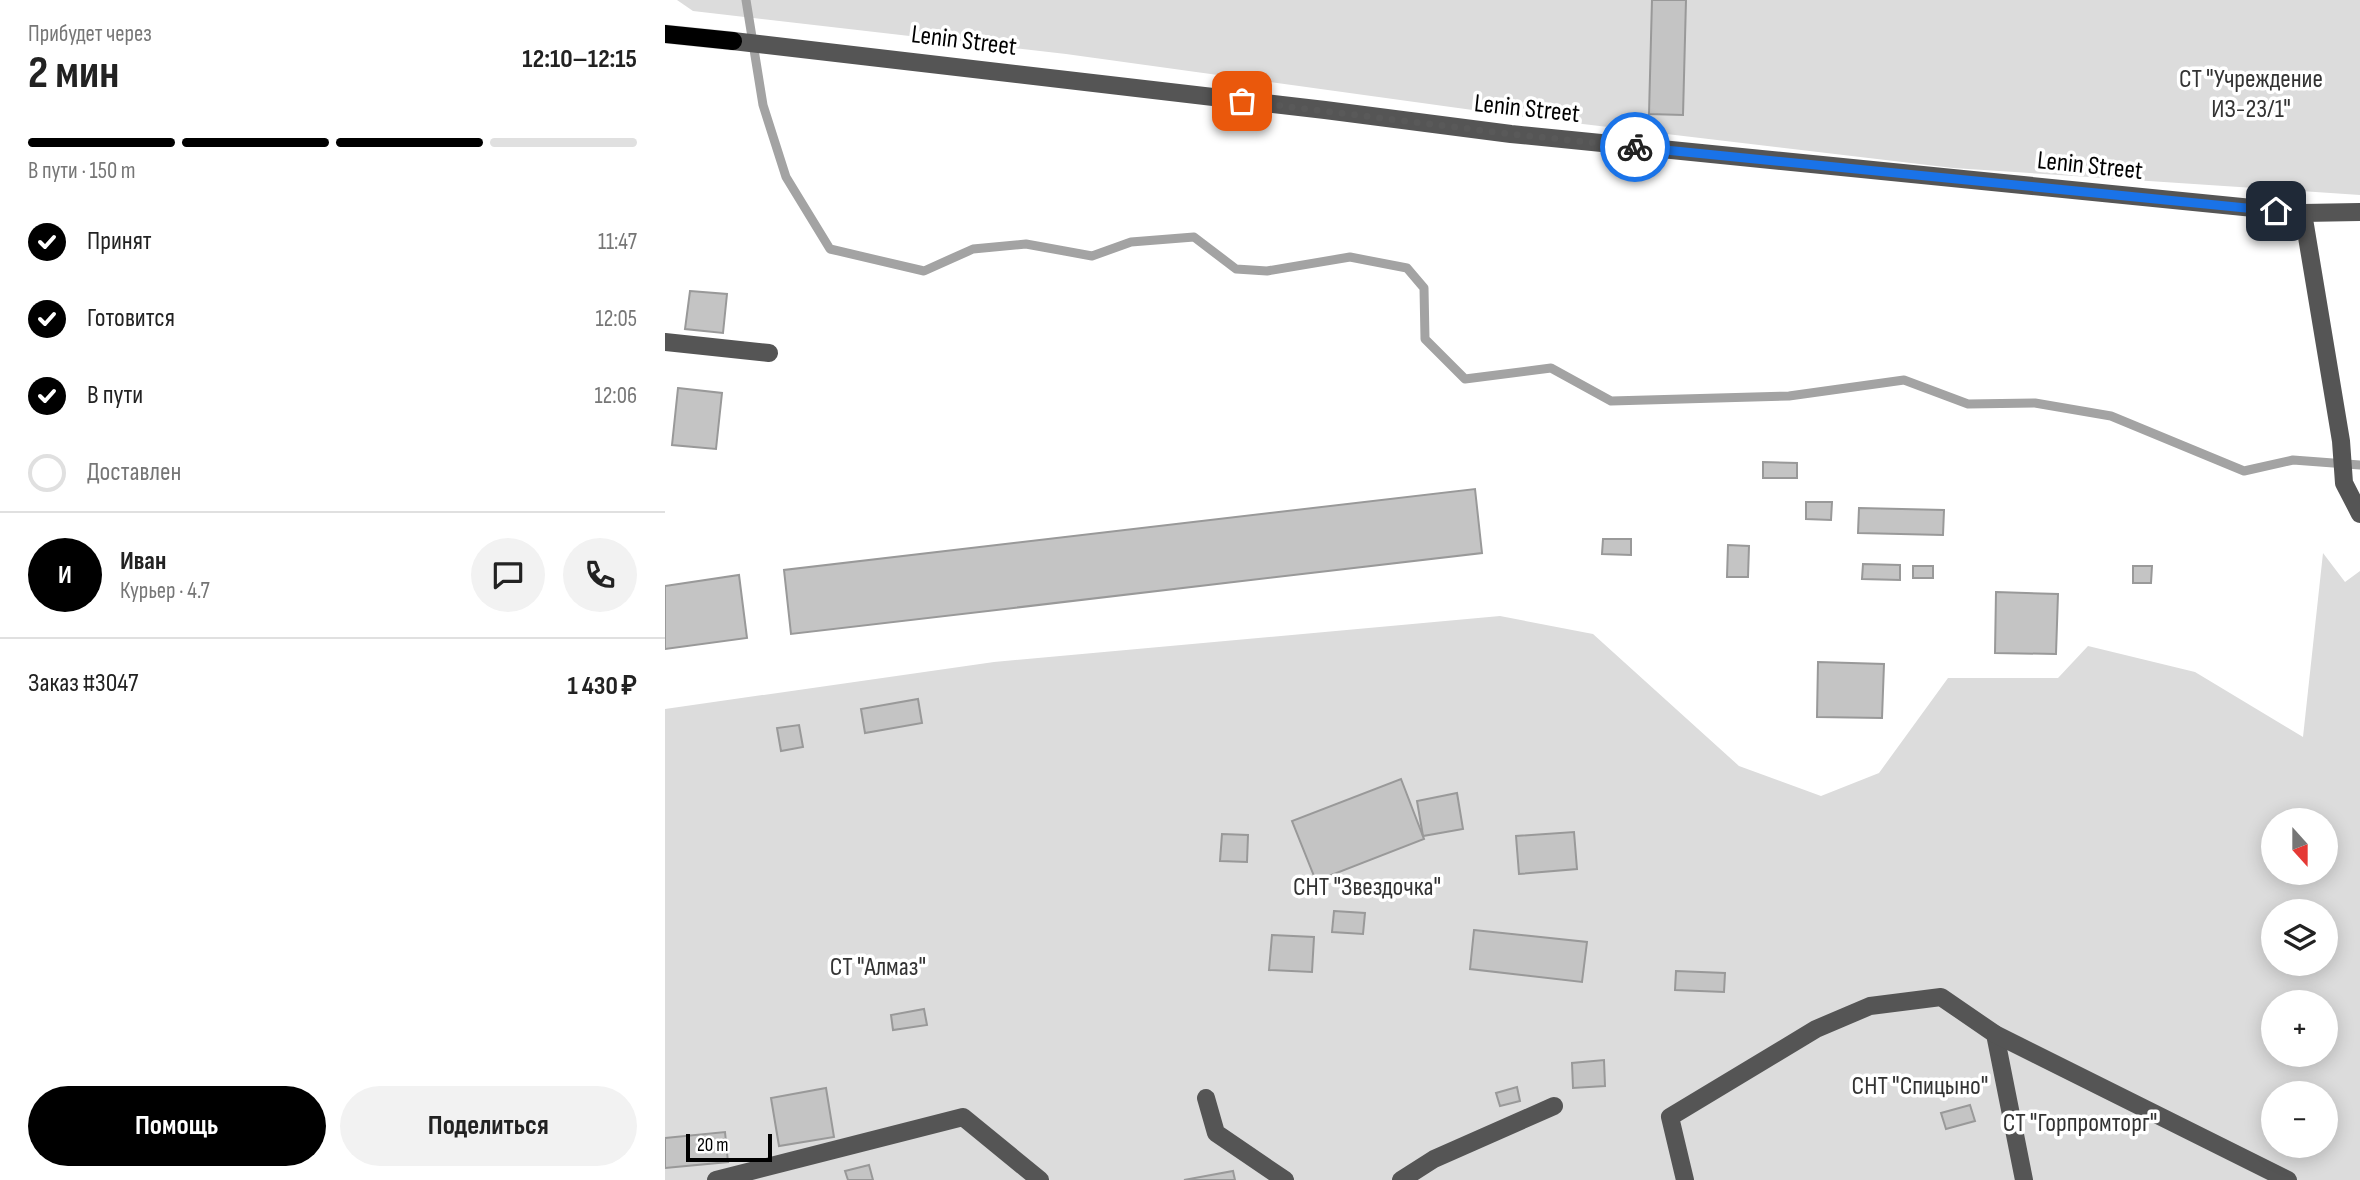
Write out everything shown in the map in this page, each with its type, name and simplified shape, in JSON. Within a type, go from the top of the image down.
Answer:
[{"type":"main road","points":[[665,34],[733,41]]},
{"type":"street","name":"Lenin Street","points":[[733,41],[1511,134],[2303,213],[2360,212]]},
{"type":"street","points":[[2303,213],[2341,441],[2344,483],[2360,514]]},
{"type":"street","points":[[665,342],[769,353]]},
{"type":"street","points":[[1685,1180],[1670,1117],[1816,1029],[1870,1006],[1941,997],[1995,1034],[2288,1180]]},
{"type":"street","points":[[1995,1034],[2024,1180]]},
{"type":"street","points":[[1206,1098],[1216,1133],[1285,1180]]},
{"type":"street","points":[[1401,1180],[1434,1159],[1554,1106]]},
{"type":"street","points":[[716,1180],[963,1117],[1039,1180]]},
{"type":"green space","name":"СТ \"Учреждение ИЗ-23/1\"","points":[[677,0],[2360,0],[2360,195],[1953,168],[1516,116],[1066,54],[693,11]]},
{"type":"green space","points":[[2323,553],[2345,582],[2360,571],[2360,1180],[665,1180],[665,709],[994,662],[1500,616],[1593,634],[1739,766],[1821,796],[1879,773],[1948,678],[2058,678],[2088,646],[2195,672],[2303,737]]},
{"type":"building","points":[[1652,0],[1686,0],[1683,115],[1649,114]]},
{"type":"building","points":[[690,291],[727,294],[723,333],[685,329]]},
{"type":"building","points":[[678,388],[722,393],[716,449],[672,445]]},
{"type":"building","points":[[1763,462],[1797,463],[1797,478],[1763,478]]},
{"type":"building","points":[[1475,489],[1482,553],[791,634],[784,570]]},
{"type":"building","points":[[1806,502],[1832,502],[1831,520],[1806,519]]},
{"type":"building","points":[[1859,508],[1944,510],[1943,535],[1858,533]]},
{"type":"building","points":[[1603,539],[1631,539],[1631,555],[1602,554]]},
{"type":"building","points":[[1728,545],[1749,546],[1748,577],[1727,577]]},
{"type":"building","points":[[1863,564],[1900,565],[1900,580],[1862,579]]},
{"type":"building","points":[[1913,566],[1933,566],[1933,578],[1913,578]]},
{"type":"building","points":[[2133,566],[2152,566],[2151,583],[2133,583]]},
{"type":"building","points":[[739,575],[747,638],[665,649],[665,586]]},
{"type":"building","points":[[1996,592],[2058,594],[2056,654],[1995,653]]},
{"type":"building","points":[[1818,662],[1884,664],[1882,718],[1817,717]]},
{"type":"building","points":[[918,699],[922,723],[865,733],[861,709]]},
{"type":"building","points":[[799,725],[803,747],[781,751],[777,728]]},
{"type":"building","points":[[1401,779],[1424,839],[1316,881],[1292,821]]},
{"type":"building","points":[[1457,793],[1463,829],[1423,836],[1417,801]]},
{"type":"building","points":[[1574,832],[1577,869],[1519,874],[1516,836]]},
{"type":"building","points":[[1222,834],[1248,835],[1247,862],[1220,861]]},
{"type":"building","points":[[1334,911],[1365,913],[1363,934],[1332,932]]},
{"type":"building","points":[[1474,930],[1587,942],[1582,982],[1470,969]]},
{"type":"building","points":[[1272,935],[1314,937],[1312,972],[1269,970]]},
{"type":"building","points":[[1676,971],[1725,973],[1724,992],[1675,990]]},
{"type":"building","points":[[924,1009],[927,1025],[893,1030],[891,1015]]},
{"type":"building","points":[[1604,1060],[1605,1086],[1573,1088],[1572,1063]]},
{"type":"building","points":[[1517,1087],[1520,1101],[1500,1106],[1496,1093]]},
{"type":"building","points":[[826,1088],[834,1137],[779,1146],[771,1098]]},
{"type":"building","points":[[1970,1105],[1975,1121],[1946,1129],[1941,1113]]},
{"type":"building","points":[[725,1132],[728,1162],[665,1168],[665,1138]]},
{"type":"building","points":[[869,1165],[873,1180],[848,1180],[845,1171]]},
{"type":"building","points":[[1233,1171],[1235,1180],[1184,1180]]},
{"type":"waterway","points":[[746,0],[763,105],[786,177],[830,249],[924,271],[973,249],[1026,244],[1092,256],[1131,242],[1194,237],[1236,269],[1267,271],[1350,257],[1407,268],[1424,288],[1425,339],[1465,379],[1551,368],[1611,401],[1789,396],[1904,380],[1968,404],[2035,403],[2111,416],[2244,471],[2293,460],[2360,465]]},
{"type":"way so far","points":[[1242,101],[1635,147]]},
{"type":"route","points":[[1635,147],[2276,211]]},
{"type":"park label","name":"СНТ \"Звездочка\"","points":[[1367,887]]},
{"type":"park label","name":"СТ \"Алмаз\"","points":[[878,967]]},
{"type":"park label","name":"СНТ \"Спицыно\"","points":[[1920,1086]]},
{"type":"park label","name":"СТ \"Горпромторг\"","points":[[2080,1123]]}]
